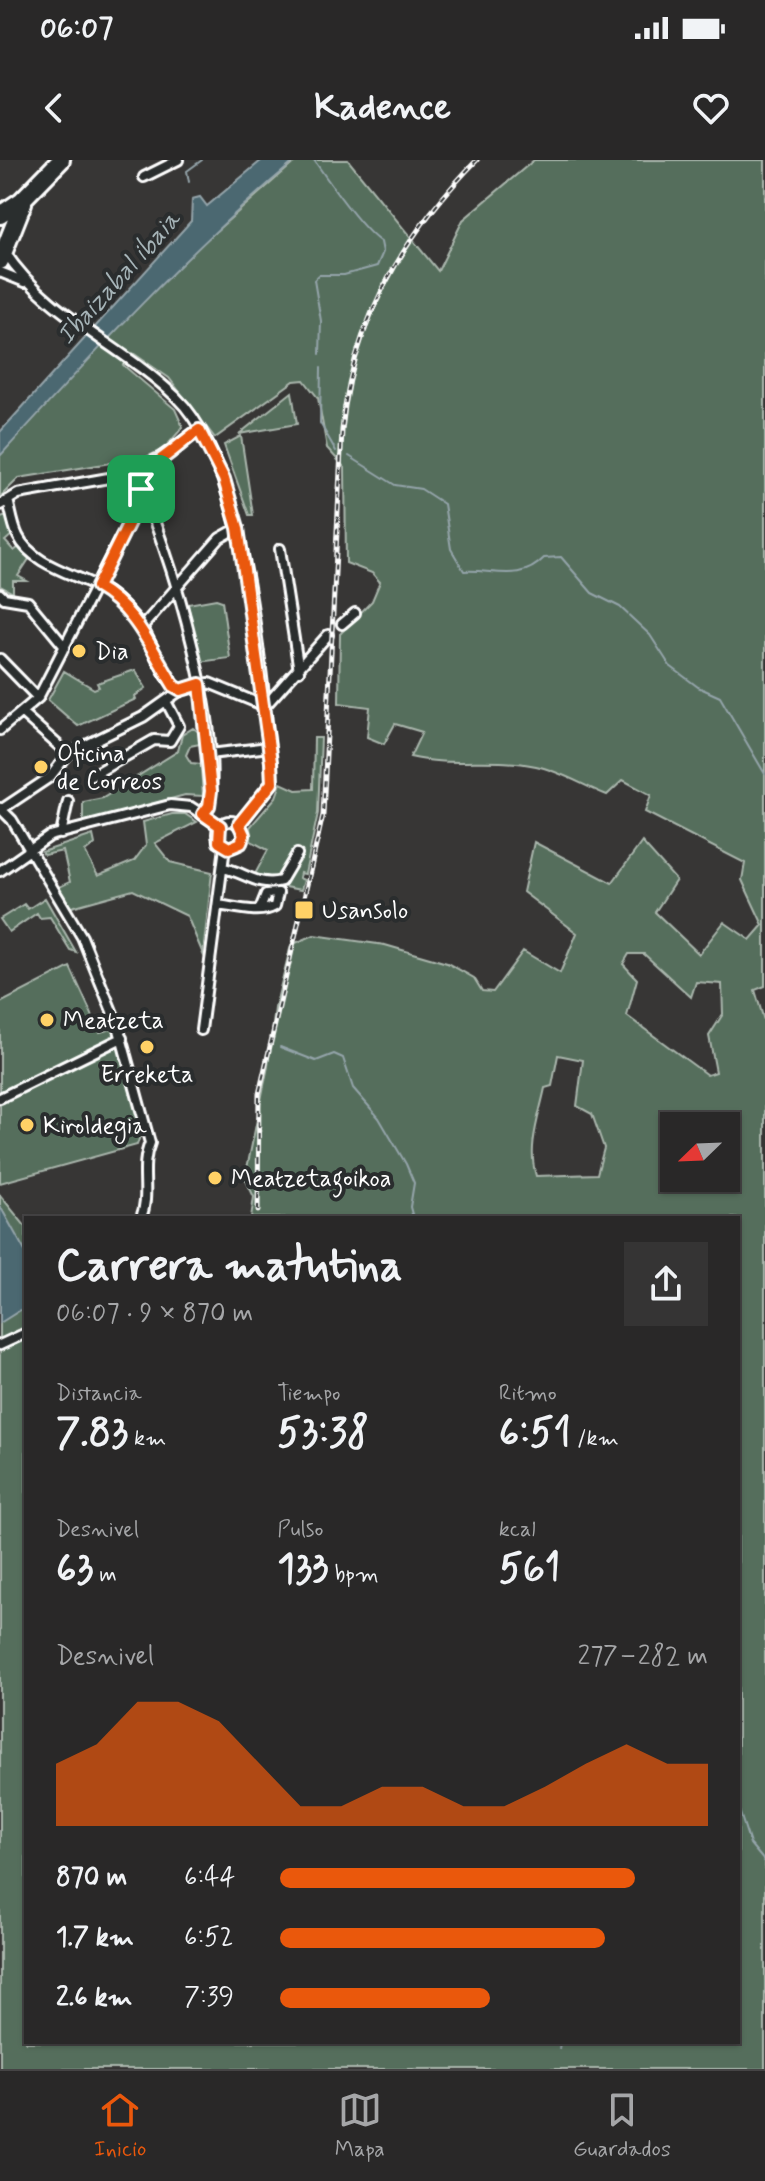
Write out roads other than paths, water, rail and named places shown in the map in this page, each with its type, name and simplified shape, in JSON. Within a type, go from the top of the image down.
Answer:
[{"type":"highway","points":[[0,215],[31,192],[61,160]]},
{"type":"highway","points":[[3,247],[31,192]]},
{"type":"street","points":[[144,177],[178,160]]},
{"type":"street","points":[[3,247],[29,284]]},
{"type":"street","points":[[0,272],[29,284],[178,399],[199,430],[224,479],[238,528],[268,705],[272,783],[239,824]]},
{"type":"street","points":[[123,476],[161,457],[199,430]]},
{"type":"street","points":[[0,730],[23,714],[38,698],[161,457]]},
{"type":"street","points":[[155,466],[123,476],[18,494],[4,503],[19,538],[31,551],[109,594],[142,627],[174,686],[181,690]]},
{"type":"street","points":[[123,476],[135,480],[142,493],[178,585],[200,684],[210,754],[211,791],[209,806],[203,814]]},
{"type":"street","points":[[142,627],[220,538],[238,528]]},
{"type":"street","points":[[280,549],[299,671]]},
{"type":"street","points":[[0,594],[4,598],[28,602],[65,647]]},
{"type":"street","points":[[342,624],[355,613]]},
{"type":"street","points":[[268,705],[328,635]]},
{"type":"street","points":[[0,659],[38,698]]},
{"type":"street","points":[[142,1216],[147,1201],[144,1157],[150,1143],[122,1038],[82,937],[1,808],[50,777],[68,754],[167,703],[181,690],[209,683],[268,705]]},
{"type":"street","points":[[91,776],[154,740],[170,741],[179,726],[167,703]]},
{"type":"street","points":[[23,714],[68,754]]},
{"type":"street","points":[[210,754],[269,747]]},
{"type":"street","points":[[61,834],[68,801]]},
{"type":"street","points":[[0,871],[50,836],[170,805],[183,805],[220,826]]},
{"type":"street","points":[[201,1030],[225,847],[217,838],[220,826],[227,821],[239,824]]},
{"type":"street","points":[[225,847],[234,847],[243,839],[239,824]]},
{"type":"street","points":[[223,868],[257,883],[272,884],[281,881],[297,854]]},
{"type":"street","points":[[218,905],[260,909]]},
{"type":"street","points":[[0,1098],[122,1038]]},
{"type":"street","points":[[0,1345],[24,1334]]},
{"type":"water","points":[[262,160],[296,160],[180,266],[0,456],[0,432],[191,221],[192,199],[200,197],[207,206]]},
{"type":"water","points":[[0,1206],[24,1249],[24,1306],[0,1323]]},
{"type":"waterway","points":[[189,182],[187,171],[202,160]]},
{"type":"waterway","points":[[314,160],[355,217],[381,242],[383,252],[377,266],[344,275],[319,275],[314,280],[321,321],[320,354]]},
{"type":"waterway","points":[[321,368],[320,423],[336,451]]},
{"type":"waterway","points":[[349,456],[395,485],[421,489],[444,504],[451,549],[464,571],[516,573],[535,566],[544,558],[561,557],[592,593],[620,607],[650,635],[670,666],[698,687],[720,697],[765,774]]},
{"type":"waterway","points":[[280,1047],[316,1061],[334,1054],[343,1058],[353,1088],[379,1118],[406,1164],[414,1183],[410,1207],[412,1216]]},
{"type":"waterway","points":[[740,1813],[750,1844],[765,1862]]},
{"type":"waterway","points":[[559,2049],[560,2044]]},
{"type":"railway","points":[[258,1211],[259,1094],[323,815],[342,430],[348,391],[370,317],[404,250],[450,189],[477,160]]},
{"type":"place","name":"Dia","points":[[79,651]]},
{"type":"place","name":"Oficina de Correos","points":[[41,767]]},
{"type":"place","name":"Usansolo","points":[[304,910]]},
{"type":"place","name":"Meatzeta","points":[[47,1020]]},
{"type":"place","name":"Erreketa","points":[[147,1047]]},
{"type":"place","name":"Kiroldegia","points":[[27,1125]]},
{"type":"place","name":"Meatzetagoikoa","points":[[215,1178]]},
{"type":"water label","name":"Ibaizabal ibaia","points":[[118,277]]}]
